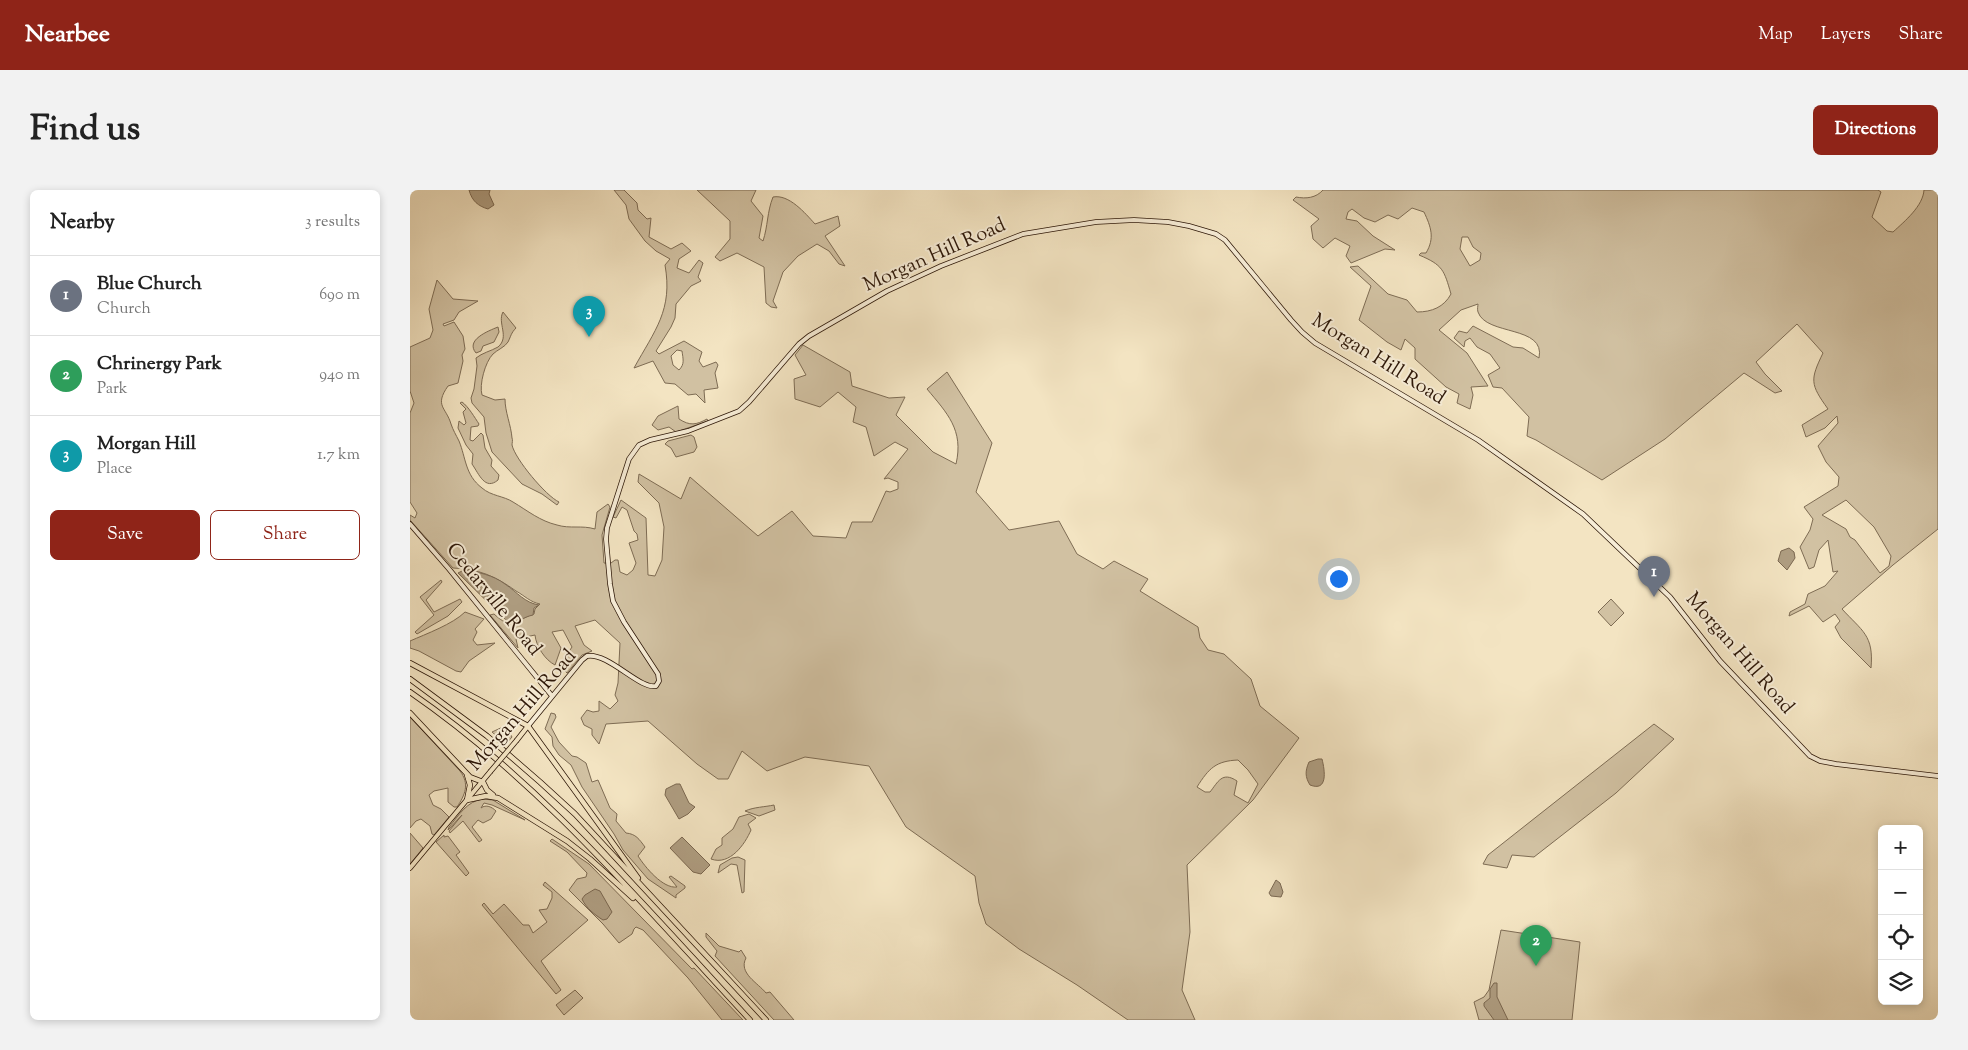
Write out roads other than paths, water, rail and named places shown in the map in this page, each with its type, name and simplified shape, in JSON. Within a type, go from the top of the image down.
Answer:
[{"type":"highway","points":[[410,663],[528,726],[653,896]]},
{"type":"highway","points":[[410,679],[467,720],[534,776],[574,814],[653,896],[766,1020]]},
{"type":"highway","points":[[410,692],[461,729],[518,777],[582,840],[750,1020]]},
{"type":"highway","points":[[410,713],[473,779],[482,782],[487,790],[495,796],[574,847],[658,921]]},
{"type":"highway","points":[[465,772],[470,784],[468,800],[480,796],[495,796]]},
{"type":"main road","name":"Morgan Hill Road","points":[[410,868],[582,660],[588,656],[599,657],[649,687],[656,686],[659,682],[658,674],[619,614],[612,598],[606,539],[607,528],[629,459],[639,445],[650,440],[688,431],[736,413],[749,402],[799,344],[809,336],[888,291],[940,266],[1023,234],[1096,222],[1154,221],[1189,226],[1216,234],[1225,240],[1290,320],[1315,343],[1473,437],[1583,514],[1670,597],[1731,673],[1810,756],[1820,761],[1836,764],[1938,776]]},
{"type":"main road","name":"Cedarville Road","points":[[410,524],[497,627],[552,696]]},
{"type":"place","name":"Morgan Hill","points":[[589,337]]},
{"type":"place","name":"Blue Church","points":[[1654,597]]},
{"type":"place","name":"Chrinergy Park","points":[[1536,966]]}]
